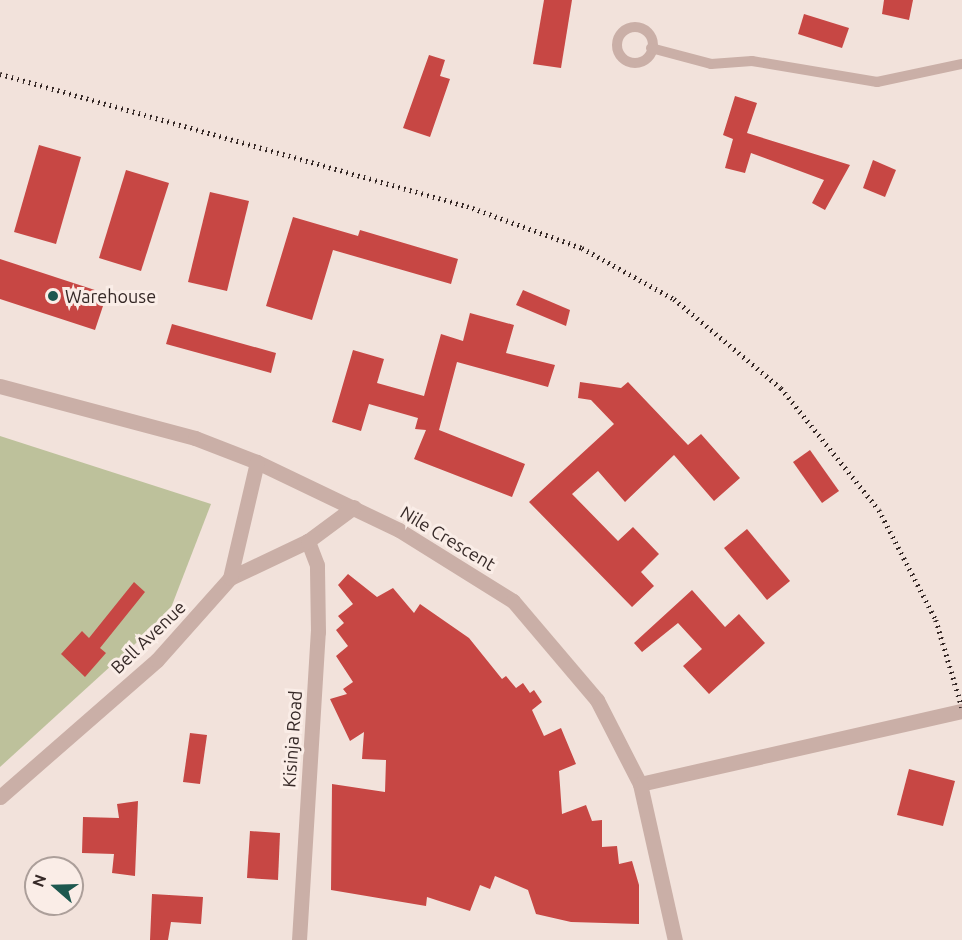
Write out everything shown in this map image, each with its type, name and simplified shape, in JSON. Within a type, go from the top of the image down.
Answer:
[{"type":"street","name":"Nile Crescent","points":[[0,386],[195,438],[257,462],[354,507],[513,601],[597,700],[640,784],[675,940]]},
{"type":"street","name":"Bell Avenue","points":[[0,797],[157,660],[230,579],[257,462]]},
{"type":"street","points":[[230,579],[308,541],[354,507]]},
{"type":"street","name":"Kisinja Road","points":[[299,940],[318,632],[317,565],[308,541]]},
{"type":"street","points":[[640,784],[962,711]]},
{"type":"lane","points":[[651,48],[711,64],[752,61],[877,82],[962,64]]},
{"type":"green space","points":[[0,436],[211,504],[169,613],[0,767]]},
{"type":"building","points":[[544,0],[572,0],[561,68],[533,64]]},
{"type":"building","points":[[884,0],[913,0],[909,20],[882,14]]},
{"type":"building","points":[[804,14],[849,28],[842,48],[798,34]]},
{"type":"building","points":[[429,55],[445,60],[440,76],[450,79],[430,137],[403,128]]},
{"type":"building","points":[[735,96],[757,103],[747,133],[850,165],[825,210],[812,203],[824,180],[751,153],[745,173],[725,168],[733,139],[723,135]]},
{"type":"building","points":[[39,145],[81,157],[56,244],[14,232]]},
{"type":"building","points":[[873,160],[896,170],[885,197],[863,188]]},
{"type":"building","points":[[126,170],[169,183],[141,271],[99,258]]},
{"type":"building","points":[[210,192],[249,201],[227,291],[188,282]]},
{"type":"building","points":[[293,217],[358,236],[360,230],[458,259],[451,284],[333,250],[312,320],[266,306]]},
{"type":"building","name":"Warehouse","points":[[0,259],[107,294],[95,330],[0,299]]},
{"type":"building","points":[[523,290],[570,310],[566,326],[516,305]]},
{"type":"building","points":[[470,313],[514,325],[506,353],[555,365],[548,387],[457,362],[439,430],[525,464],[512,497],[414,459],[426,430],[415,429],[418,418],[369,404],[361,431],[332,422],[353,350],[384,359],[377,383],[424,396],[441,334],[463,341]]},
{"type":"building","points":[[172,324],[276,353],[271,373],[166,344]]},
{"type":"building","points":[[580,382],[621,388],[628,382],[688,445],[701,434],[740,478],[714,501],[674,455],[625,502],[598,471],[572,494],[618,541],[633,527],[659,554],[641,572],[654,586],[632,607],[529,502],[614,424],[591,400],[578,398]]},
{"type":"building","points":[[810,450],[839,491],[822,503],[793,462]]},
{"type":"building","points":[[747,529],[790,581],[767,600],[724,548]]},
{"type":"building","points":[[348,574],[377,597],[393,588],[414,613],[420,604],[469,638],[502,679],[506,676],[516,688],[523,683],[530,693],[534,690],[542,702],[532,710],[544,736],[561,728],[576,764],[559,771],[562,814],[586,805],[592,821],[602,820],[602,847],[617,846],[619,864],[632,861],[639,885],[639,924],[571,922],[536,914],[528,890],[495,876],[490,889],[480,885],[470,911],[427,897],[426,906],[331,890],[332,784],[385,792],[386,760],[362,759],[364,732],[350,741],[330,699],[347,694],[343,689],[353,682],[336,656],[348,646],[336,630],[344,623],[338,616],[353,604],[338,585]]},
{"type":"building","points":[[134,582],[145,592],[100,648],[106,653],[85,677],[61,654],[82,631],[89,638]]},
{"type":"building","points":[[692,590],[725,627],[739,614],[765,643],[709,694],[683,666],[702,649],[678,623],[642,652],[634,643]]},
{"type":"building","points":[[190,733],[207,735],[200,784],[183,782]]},
{"type":"building","points":[[909,769],[955,781],[943,826],[897,815]]},
{"type":"building","points":[[138,801],[135,876],[112,873],[114,854],[82,853],[83,817],[119,818],[117,804]]},
{"type":"building","points":[[250,831],[280,833],[278,880],[247,878]]},
{"type":"building","points":[[152,894],[203,897],[201,924],[171,922],[168,940],[150,940]]},
{"type":"railway","points":[[0,74],[467,206],[582,248],[674,299],[781,388],[879,510],[936,620],[962,707]]},
{"type":"place","name":"Warehouse","points":[[53,296]]}]
